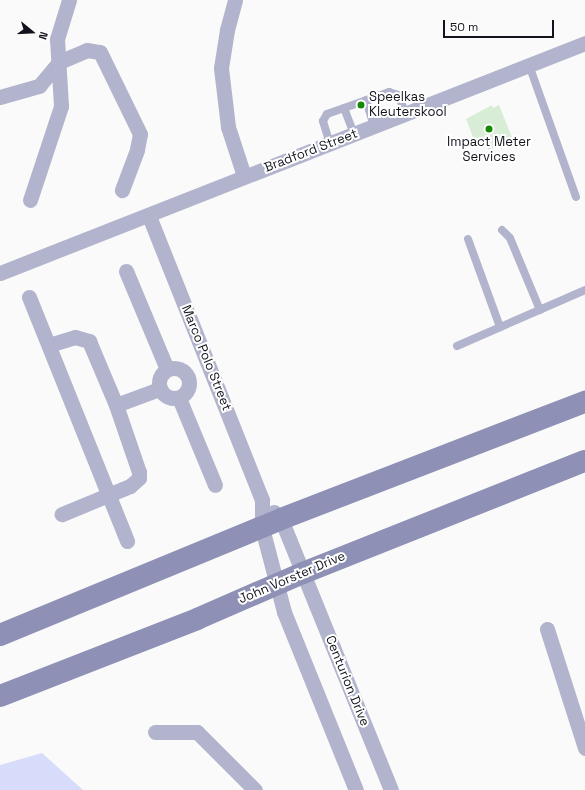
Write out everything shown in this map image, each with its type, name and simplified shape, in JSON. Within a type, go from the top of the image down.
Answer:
[{"type":"main road","points":[[0,635],[271,524],[585,402]]},
{"type":"main road","name":"John Vorster Drive","points":[[0,696],[276,585],[303,572],[585,461]]},
{"type":"street","points":[[30,200],[61,106],[57,39],[69,0]]},
{"type":"street","points":[[235,0],[227,30],[221,68],[228,127],[244,176]]},
{"type":"street","name":"Bradford Street","points":[[0,273],[149,216],[244,176],[330,144],[585,43]]},
{"type":"street","points":[[0,97],[39,86],[59,62],[87,50],[100,52],[138,125],[140,134],[137,150],[122,190]]},
{"type":"street","name":"Marco Polo Street","points":[[149,216],[271,524]]},
{"type":"street","points":[[126,272],[167,370]]},
{"type":"street","points":[[29,297],[127,541]]},
{"type":"street","points":[[49,345],[75,337],[88,341],[116,405],[139,472],[135,482],[109,495],[62,514]]},
{"type":"street","points":[[188,378],[210,368]]},
{"type":"street","points":[[180,369],[188,378],[188,390],[179,398],[167,398],[159,389],[160,377],[167,370],[180,369]]},
{"type":"street","points":[[116,405],[159,389]]},
{"type":"street","points":[[179,398],[215,485]]},
{"type":"street","points":[[271,524],[276,585],[356,790]]},
{"type":"street","name":"Centurion Drive","points":[[271,524],[303,572],[391,790]]},
{"type":"street","points":[[547,630],[585,748]]},
{"type":"street","points":[[155,732],[197,732],[255,790]]},
{"type":"lane","points":[[529,65],[576,197]]},
{"type":"lane","points":[[330,144],[324,117],[344,108],[366,100],[394,93],[400,98],[406,114]]},
{"type":"lane","points":[[366,100],[374,126]]},
{"type":"lane","points":[[344,108],[354,134]]},
{"type":"lane","points":[[502,230],[510,238],[540,310]]},
{"type":"lane","points":[[468,239],[500,327]]},
{"type":"lane","points":[[457,346],[585,290]]},
{"type":"shaded area","points":[[42,753],[83,790],[0,790],[0,765]]},
{"type":"building","name":"Impact Meter Services","points":[[492,105],[493,108],[499,105],[513,140],[488,150],[487,142],[486,146],[479,143],[480,139],[475,142],[466,119]]},
{"type":"place","name":"Speelkas Kleuterskool","points":[[361,105]]},
{"type":"place","name":"Impact Meter Services","points":[[489,129]]}]
